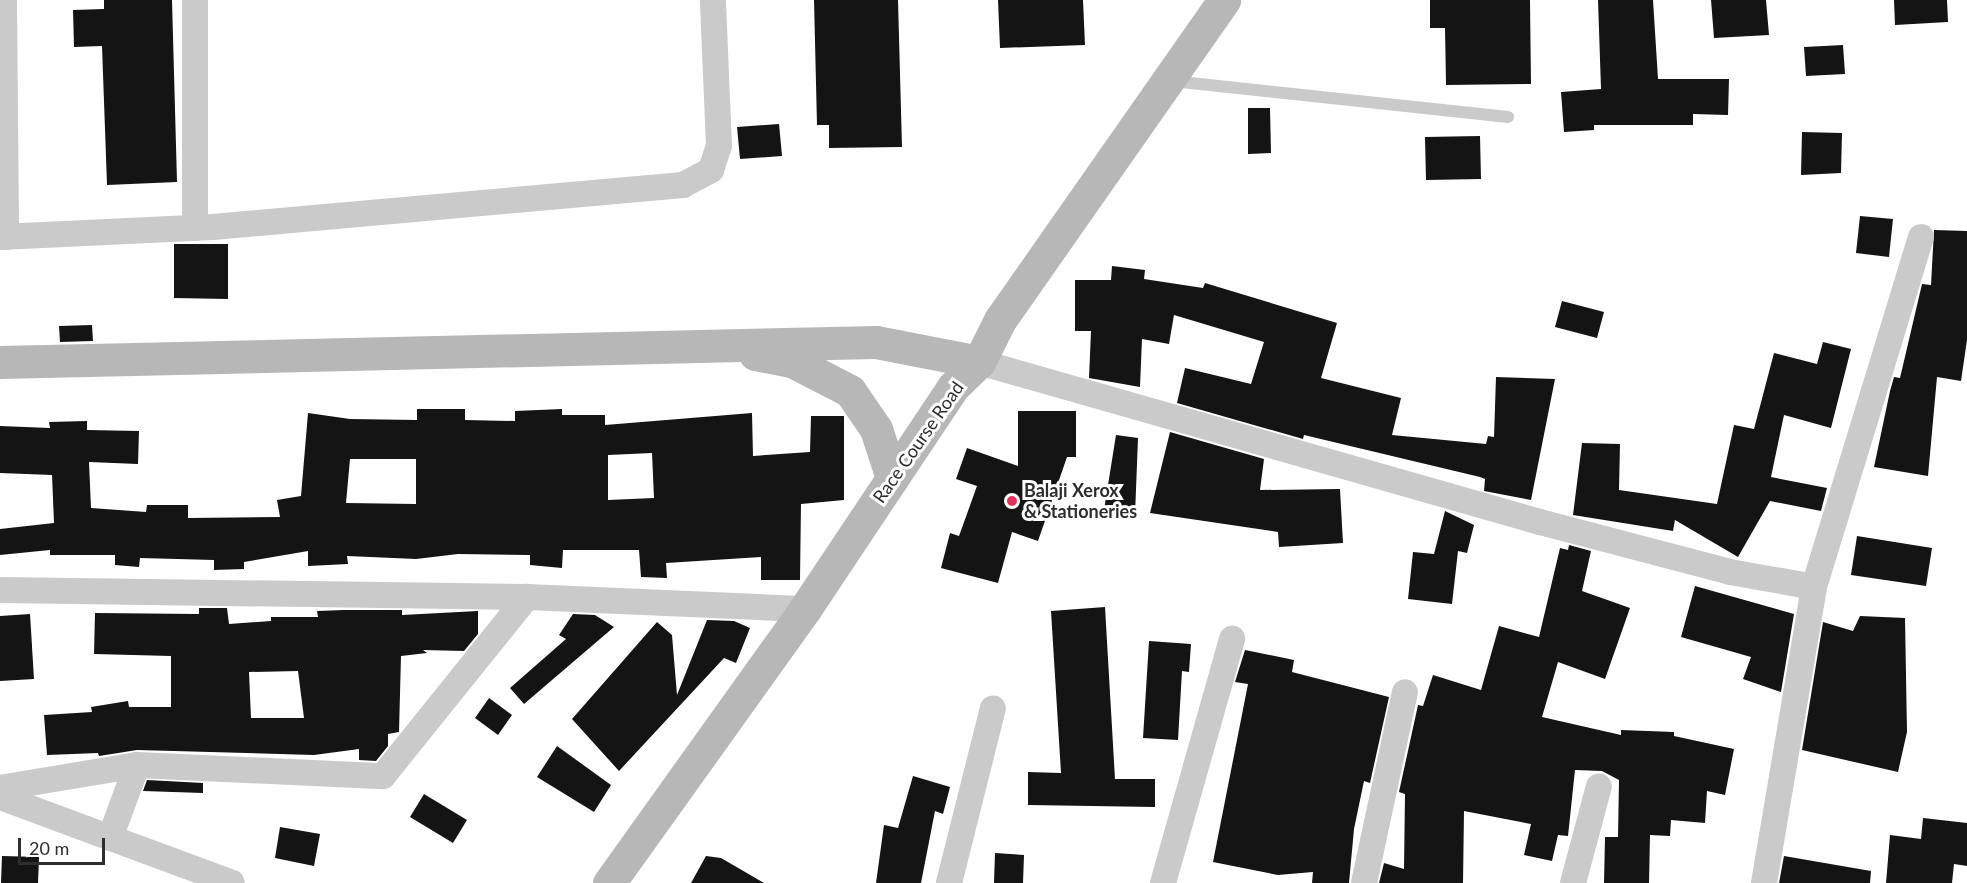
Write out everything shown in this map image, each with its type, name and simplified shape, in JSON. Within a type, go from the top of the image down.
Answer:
[{"type":"main road","name":"Race Course Road","points":[[609,883],[806,609],[953,387],[979,362],[1000,320],[1224,0]]},
{"type":"main road","points":[[0,362],[876,342],[979,362]]},
{"type":"main road","points":[[718,347],[792,362],[850,391],[876,429],[892,478]]},
{"type":"street","points":[[4,0],[3,237],[195,228],[683,185],[711,170],[719,146],[713,0]]},
{"type":"street","points":[[195,0],[195,228]]},
{"type":"street","points":[[1764,883],[1814,587],[1921,237]]},
{"type":"street","points":[[979,362],[1563,528],[1730,572],[1814,587]]},
{"type":"street","points":[[0,590],[527,597],[806,609]]},
{"type":"street","points":[[0,788],[137,765],[383,776],[527,597]]},
{"type":"street","points":[[1163,883],[1232,639]]},
{"type":"street","points":[[1364,883],[1405,692]]},
{"type":"street","points":[[949,883],[993,708]]},
{"type":"street","points":[[110,838],[137,765]]},
{"type":"street","points":[[1573,883],[1599,786]]},
{"type":"street","points":[[0,797],[232,883]]},
{"type":"lane","points":[[1168,81],[1508,117]]},
{"type":"building","points":[[104,0],[172,0],[177,182],[107,185],[102,46],[74,47],[73,10],[104,9]]},
{"type":"building","points":[[814,0],[898,0],[902,147],[829,148],[829,125],[817,125]]},
{"type":"building","points":[[998,0],[1083,0],[1085,45],[1000,48]]},
{"type":"building","points":[[1430,0],[1530,0],[1531,84],[1446,85],[1445,28],[1430,28]]},
{"type":"building","points":[[1598,0],[1653,0],[1658,79],[1729,79],[1728,115],[1693,114],[1693,125],[1594,125],[1594,130],[1564,132],[1561,92],[1601,89]]},
{"type":"building","points":[[1711,0],[1766,0],[1769,35],[1714,38]]},
{"type":"building","points":[[1894,0],[1947,0],[1948,22],[1895,25]]},
{"type":"building","points":[[1843,45],[1845,74],[1806,76],[1804,47]]},
{"type":"building","points":[[1248,108],[1270,108],[1271,153],[1248,154]]},
{"type":"building","points":[[779,124],[782,156],[740,159],[737,127]]},
{"type":"building","points":[[1802,132],[1842,133],[1841,173],[1801,175]]},
{"type":"building","points":[[1480,136],[1481,179],[1426,180],[1425,137]]},
{"type":"building","points":[[1860,216],[1893,219],[1889,257],[1856,253]]},
{"type":"building","points":[[1934,230],[1967,231],[1967,340],[1961,381],[1937,377],[1928,476],[1874,467],[1890,391],[1894,377],[1900,378],[1922,284],[1931,285]]},
{"type":"building","points":[[174,244],[228,244],[228,299],[174,298]]},
{"type":"building","points":[[1112,266],[1145,270],[1144,279],[1203,288],[1205,283],[1337,323],[1321,378],[1401,398],[1392,435],[1486,444],[1488,436],[1494,437],[1496,377],[1555,379],[1531,500],[1484,491],[1485,479],[1480,477],[1304,435],[1303,439],[1177,403],[1185,368],[1251,384],[1264,342],[1174,315],[1169,344],[1142,339],[1140,387],[1089,378],[1091,331],[1075,331],[1075,280],[1111,280]]},
{"type":"building","points":[[1562,301],[1604,312],[1597,338],[1555,327]]},
{"type":"building","points":[[92,325],[93,341],[60,342],[59,326]]},
{"type":"building","points":[[1823,342],[1851,349],[1831,428],[1784,415],[1771,477],[1827,488],[1821,511],[1770,501],[1738,557],[1675,520],[1673,531],[1573,515],[1582,443],[1620,444],[1619,490],[1717,504],[1734,425],[1754,429],[1774,353],[1817,364]]},
{"type":"building","points":[[417,409],[465,409],[465,420],[515,421],[515,411],[562,409],[562,415],[605,415],[605,425],[752,413],[753,456],[810,452],[811,416],[844,416],[844,500],[801,504],[800,580],[761,580],[761,557],[666,563],[667,578],[641,577],[639,550],[563,550],[562,568],[530,565],[530,555],[458,554],[416,559],[347,556],[348,564],[308,566],[308,551],[244,562],[244,569],[214,570],[214,560],[140,558],[139,567],[115,565],[115,555],[50,555],[50,550],[0,555],[0,529],[54,523],[52,475],[0,473],[0,426],[50,428],[49,422],[87,421],[87,430],[139,431],[138,464],[89,462],[91,508],[146,512],[147,505],[188,505],[188,518],[280,517],[277,500],[301,496],[308,413],[350,419],[417,420]],"holes":[[[652,453],[654,498],[608,500],[608,455]],[[350,459],[416,459],[416,504],[346,503]]]},
{"type":"building","points":[[1018,411],[1076,411],[1076,457],[1067,457],[1038,541],[1012,532],[998,583],[941,568],[950,533],[959,536],[977,486],[956,479],[967,448],[1018,466]]},
{"type":"building","points":[[1170,432],[1264,459],[1260,490],[1340,489],[1343,543],[1279,547],[1278,532],[1150,513]]},
{"type":"building","points":[[1116,435],[1138,438],[1135,515],[1104,510]]},
{"type":"building","points":[[1445,511],[1474,525],[1467,553],[1458,551],[1452,604],[1408,599],[1413,552],[1434,554]]},
{"type":"building","points":[[1857,536],[1932,548],[1926,586],[1851,575]]},
{"type":"building","points":[[1569,545],[1591,551],[1582,591],[1630,608],[1605,679],[1558,662],[1542,717],[1621,735],[1621,730],[1674,732],[1674,736],[1734,749],[1725,795],[1707,791],[1705,823],[1671,820],[1670,836],[1650,835],[1649,883],[1604,883],[1605,837],[1618,837],[1619,780],[1602,771],[1575,770],[1568,836],[1558,835],[1552,861],[1524,855],[1531,824],[1464,811],[1463,883],[1379,883],[1384,863],[1404,869],[1405,794],[1399,792],[1418,705],[1423,706],[1433,675],[1481,690],[1499,626],[1539,637],[1560,548],[1568,550]]},
{"type":"building","points":[[1695,586],[1794,614],[1781,692],[1743,679],[1751,657],[1681,637]]},
{"type":"building","points":[[1105,607],[1115,779],[1155,779],[1155,807],[1028,805],[1028,772],[1061,773],[1051,611]]},
{"type":"building","points":[[199,608],[227,608],[229,624],[271,621],[271,617],[318,617],[317,611],[402,610],[402,615],[478,611],[478,634],[464,651],[423,650],[427,653],[401,656],[399,732],[388,734],[388,746],[376,761],[359,760],[359,749],[314,755],[137,750],[99,756],[98,753],[47,755],[44,715],[92,712],[91,707],[128,701],[129,707],[171,707],[171,656],[94,654],[95,613],[199,614]],"holes":[[[298,671],[304,718],[251,718],[249,672]]]},
{"type":"building","points":[[30,614],[34,679],[0,681],[0,616]]},
{"type":"building","points":[[573,614],[595,615],[614,627],[524,704],[510,688],[566,639],[559,635]]},
{"type":"building","points":[[1860,616],[1905,618],[1907,732],[1898,772],[1802,750],[1823,622],[1853,631]]},
{"type":"building","points":[[707,620],[734,621],[750,628],[736,663],[724,658],[619,771],[572,719],[657,622],[672,635],[677,695]]},
{"type":"building","points":[[1149,641],[1191,644],[1189,672],[1182,671],[1178,740],[1143,738]]},
{"type":"building","points":[[1245,650],[1294,660],[1292,672],[1389,697],[1370,783],[1364,781],[1354,829],[1349,883],[1312,883],[1313,872],[1278,875],[1213,862],[1248,684],[1235,682]]},
{"type":"building","points":[[489,698],[512,715],[498,735],[475,718]]},
{"type":"building","points":[[557,746],[611,785],[594,812],[537,777]]},
{"type":"building","points":[[913,776],[950,787],[943,814],[935,811],[921,883],[876,883],[884,825],[898,828]]},
{"type":"building","points":[[147,780],[203,783],[203,793],[143,791]]},
{"type":"building","points":[[424,794],[467,820],[453,843],[410,817]]},
{"type":"building","points":[[1923,818],[1967,823],[1967,866],[1954,864],[1952,883],[1886,883],[1890,835],[1921,839]]},
{"type":"building","points":[[280,827],[320,834],[314,866],[275,858]]},
{"type":"building","points":[[995,853],[1024,855],[1023,883],[994,883]]},
{"type":"building","points":[[2,856],[39,857],[38,883],[1,883]]},
{"type":"building","points":[[706,856],[721,858],[764,883],[691,883]]},
{"type":"building","points":[[1784,856],[1871,871],[1870,883],[1779,883]]},
{"type":"place","name":"Balaji Xerox & Stationeries","points":[[1012,501]]}]
